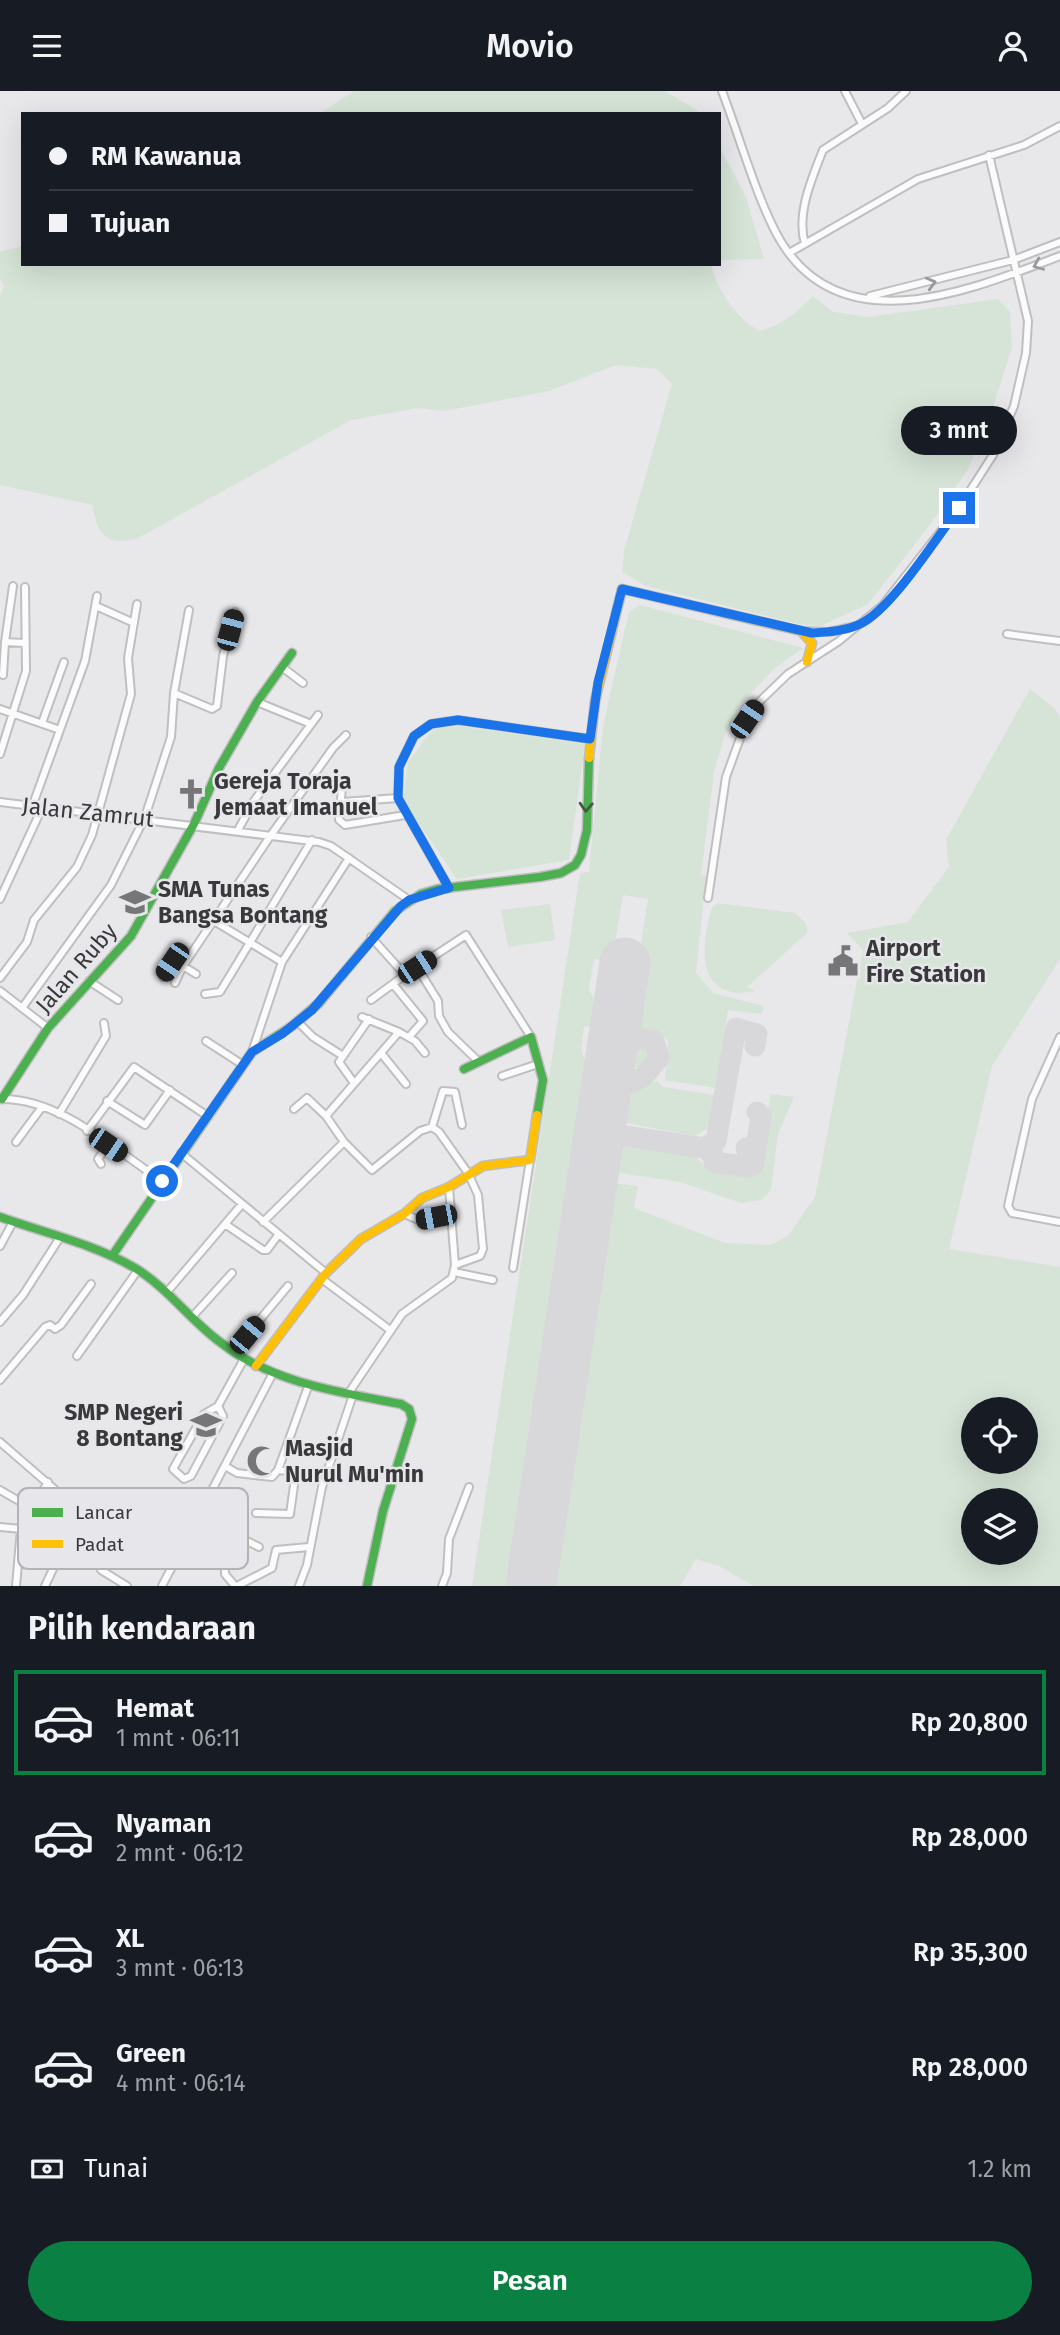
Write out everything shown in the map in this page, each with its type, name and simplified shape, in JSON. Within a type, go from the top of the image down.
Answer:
[{"type":"street","points":[[722,91],[775,230],[789,253],[824,285],[852,297],[886,301],[916,299],[1017,275],[1060,256]]},
{"type":"street","points":[[845,91],[862,124]]},
{"type":"street","points":[[805,244],[801,227],[823,150],[888,108],[906,91]]},
{"type":"street","points":[[789,253],[918,179],[1024,145],[1060,126]]},
{"type":"street","points":[[708,898],[726,777],[740,736],[757,704],[788,674],[861,624],[883,605],[909,575],[959,508],[993,454],[1014,406],[1026,353],[1028,321],[989,155]]},
{"type":"street","points":[[865,298],[1013,260],[1060,242]]},
{"type":"street","points":[[3,675],[13,586]]},
{"type":"street","points":[[0,754],[26,671],[26,587]]},
{"type":"street","points":[[252,1052],[298,1022],[329,992],[371,937],[409,900],[449,888],[558,874],[576,864],[584,844],[590,739],[598,682],[622,589],[801,631],[829,632],[861,624]]},
{"type":"street","points":[[32,807],[85,661],[97,596]]},
{"type":"street","points":[[0,978],[27,942],[34,920],[77,867],[92,835],[131,694],[128,658],[137,604]]},
{"type":"street","points":[[96,606],[134,623]]},
{"type":"street","points":[[22,1008],[111,885],[145,817],[171,737],[174,693],[189,610]]},
{"type":"street","points":[[174,693],[212,709],[217,706],[225,648],[235,612]]},
{"type":"street","points":[[801,631],[811,643],[807,662]]},
{"type":"street","points":[[1007,634],[1060,641]]},
{"type":"street","points":[[5,642],[24,643]]},
{"type":"street","name":"Jalan Ruby","points":[[1,1099],[48,1028],[131,936],[194,824],[210,783],[257,702],[292,653]]},
{"type":"street","points":[[42,723],[64,662]]},
{"type":"street","points":[[282,667],[303,683]]},
{"type":"street","points":[[257,702],[311,724]]},
{"type":"street","points":[[0,709],[60,730]]},
{"type":"street","points":[[238,830],[254,801],[318,715]]},
{"type":"street","points":[[449,888],[405,815],[398,798],[399,767],[406,747],[414,736],[431,724],[458,720],[590,739]]},
{"type":"street","points":[[175,983],[183,966],[271,835],[346,735]]},
{"type":"street","points":[[342,788],[339,820],[347,825],[405,815]]},
{"type":"street","points":[[342,802],[398,798]]},
{"type":"street","name":"Jalan Zamrut","points":[[0,802],[145,817],[312,840],[331,846],[409,900]]},
{"type":"street","points":[[0,899],[42,808]]},
{"type":"street","points":[[205,994],[220,992],[312,840]]},
{"type":"street","points":[[112,1255],[206,1115],[252,1052],[282,961],[349,858]]},
{"type":"street","points":[[214,921],[282,961]]},
{"type":"street","points":[[371,1000],[467,935],[531,1037],[543,1080],[513,1268]]},
{"type":"street","points":[[371,937],[405,975]]},
{"type":"street","points":[[163,977],[173,962],[196,974]]},
{"type":"street","points":[[417,967],[438,1001],[440,1019],[448,1032],[479,1062]]},
{"type":"street","points":[[89,981],[118,1000]]},
{"type":"street","points":[[393,984],[423,1023]]},
{"type":"street","points":[[0,991],[48,1028]]},
{"type":"street","points":[[354,1083],[339,1062],[365,1018],[409,1037],[425,1053]]},
{"type":"street","points":[[409,1037],[423,1023],[440,1019]]},
{"type":"street","points":[[298,1022],[313,1037],[343,1056]]},
{"type":"street","points":[[59,1114],[106,1036],[104,1023]]},
{"type":"street","points":[[326,1116],[399,1032]]},
{"type":"street","points":[[464,1069],[531,1037]]},
{"type":"street","points":[[1060,1037],[1032,1099],[1008,1206],[1012,1213],[1060,1222]]},
{"type":"street","points":[[206,1041],[243,1065]]},
{"type":"street","points":[[380,1053],[406,1084]]},
{"type":"street","points":[[502,1076],[538,1063]]},
{"type":"street","points":[[88,1131],[134,1067],[206,1115]]},
{"type":"street","points":[[107,1101],[147,1125],[170,1090]]},
{"type":"street","points":[[432,1127],[443,1091],[454,1091],[463,1125]]},
{"type":"street","points":[[294,1109],[307,1098],[326,1116],[344,1142],[373,1170],[420,1131],[432,1127]]},
{"type":"street","points":[[1,1099],[42,1107],[59,1114],[162,1181]]},
{"type":"street","points":[[16,1142],[42,1107]]},
{"type":"street","points":[[432,1127],[439,1132],[468,1173],[481,1205],[482,1249],[475,1259],[455,1269]]},
{"type":"street","points":[[263,1222],[344,1142]]},
{"type":"street","points":[[101,1164],[98,1159],[108,1145]]},
{"type":"street","points":[[181,1153],[390,1330]]},
{"type":"street","points":[[256,1366],[324,1276],[361,1239],[404,1214],[422,1198],[449,1187],[468,1173],[490,1164],[530,1160]]},
{"type":"street","points":[[299,1586],[322,1487],[351,1394],[390,1330],[407,1309],[450,1282],[455,1269],[449,1187]]},
{"type":"street","points":[[167,1292],[242,1204]]},
{"type":"street","points":[[404,1214],[419,1220],[452,1213]]},
{"type":"street","points":[[0,1217],[59,1240],[112,1255],[138,1270],[167,1292],[233,1352],[272,1375],[405,1406],[412,1419],[383,1511],[367,1586]]},
{"type":"street","points":[[0,1246],[13,1222]]},
{"type":"street","points":[[225,1224],[263,1250],[267,1250],[279,1234]]},
{"type":"street","points":[[0,1322],[23,1295],[59,1240]]},
{"type":"street","points":[[455,1269],[493,1280]]},
{"type":"street","points":[[77,1356],[138,1270]]},
{"type":"street","points":[[193,1316],[232,1273]]},
{"type":"street","points":[[0,1380],[46,1327],[58,1328],[91,1284]]},
{"type":"street","points":[[233,1352],[288,1286]]},
{"type":"street","points":[[218,1406],[223,1416],[191,1476],[184,1479],[173,1469],[204,1415],[218,1406],[244,1359]]},
{"type":"street","points":[[212,1488],[272,1375]]},
{"type":"street","points":[[225,1466],[237,1473],[272,1477],[278,1470],[309,1384]]},
{"type":"street","points":[[0,1442],[55,1488]]},
{"type":"street","points":[[278,1470],[307,1473]]},
{"type":"street","points":[[256,1513],[290,1514],[296,1471]]},
{"type":"street","points":[[45,1488],[48,1482]]},
{"type":"street","points":[[442,1586],[447,1573],[449,1539],[469,1487]]},
{"type":"street","points":[[0,1490],[18,1500]]},
{"type":"street","points":[[0,1527],[18,1529]]},
{"type":"street","points":[[248,1541],[259,1547]]},
{"type":"street","points":[[226,1569],[226,1579],[236,1586],[272,1568],[276,1550],[309,1547]]},
{"type":"street","points":[[16,1586],[18,1563]]},
{"type":"street","points":[[45,1586],[53,1569]]},
{"type":"street","points":[[101,1569],[127,1586]]},
{"type":"street","points":[[162,1586],[171,1569]]},
{"type":"green space","points":[[354,91],[665,91],[700,112],[322,112]]},
{"type":"green space","points":[[721,150],[746,197],[764,259],[721,260]]},
{"type":"green space","points":[[21,247],[21,266],[712,266],[729,302],[759,331],[789,318],[813,296],[833,312],[868,317],[998,299],[1010,312],[1012,347],[989,420],[968,469],[929,526],[868,604],[820,626],[799,624],[646,586],[622,572],[624,551],[672,384],[657,369],[616,365],[549,391],[444,411],[418,408],[351,420],[138,538],[119,541],[111,539],[105,536],[97,524],[93,505],[0,485],[0,296],[4,286],[0,279],[0,252]]},
{"type":"green space","points":[[640,605],[803,648],[775,668],[740,704],[725,735],[714,772],[701,875],[706,876],[696,973],[713,993],[763,1006],[764,1009],[761,1014],[728,1010],[716,1088],[665,1080],[668,1041],[660,1033],[628,1028],[648,899],[623,895],[612,961],[594,959],[589,990],[605,1018],[602,1028],[584,1026],[581,1050],[594,1080],[518,1586],[472,1586],[580,873],[589,872],[603,726],[629,612]]},
{"type":"green space","points":[[1030,689],[1054,708],[1060,717],[1060,959],[992,1066],[949,1249],[1060,1267],[1060,1586],[754,1586],[719,1566],[696,1559],[680,1586],[545,1586],[604,1189],[612,1183],[638,1186],[634,1208],[725,1243],[770,1245],[788,1236],[815,1197],[863,950],[847,933],[908,922],[949,867],[946,840]]},
{"type":"green space","points":[[459,726],[585,744],[569,860],[457,879],[403,800],[408,762],[433,729]]},
{"type":"green space","points":[[717,903],[795,913],[805,923],[808,932],[747,987],[755,991],[726,991],[710,977],[706,967],[705,942],[710,914]]},
{"type":"green space","points":[[550,904],[555,940],[508,947],[501,910]]},
{"type":"green space","points":[[637,1045],[645,1048],[648,1056],[645,1064],[637,1067],[629,1064],[626,1056],[629,1048]]},
{"type":"green space","points":[[657,1081],[663,1087],[715,1095],[710,1127],[695,1136],[622,1122],[616,1111],[617,1098]]},
{"type":"green space","points":[[771,1094],[794,1097],[778,1134],[771,1190],[761,1200],[741,1203],[680,1182],[613,1172],[609,1168],[610,1149],[626,1140],[690,1151],[704,1165],[758,1173]]},
{"type":"taxiway","points":[[612,1134],[704,1148],[716,1141],[736,1028],[757,1034],[755,1046]]},
{"type":"taxiway","points":[[605,1094],[643,1077],[659,1058],[654,1041],[614,1035]]},
{"type":"taxiway","points":[[755,1153],[761,1116],[757,1112]]},
{"type":"taxiway","points":[[597,1145],[612,1134],[602,1115]]},
{"type":"taxiway","points":[[704,1148],[713,1154],[714,1162],[749,1167],[754,1164],[755,1153],[746,1148]]},
{"type":"runway","points":[[531,1586],[625,963]]},
{"type":"traffic: fast","points":[[2,1099],[48,1028],[131,936],[194,824],[219,768],[257,702],[292,653]]},
{"type":"traffic: fast","points":[[112,1256],[252,1052],[292,1026],[319,1003],[395,911],[421,894],[438,889],[540,877],[561,873],[575,865],[581,855],[587,830],[589,758]]},
{"type":"traffic: fast","points":[[464,1069],[531,1037],[543,1080],[537,1115]]},
{"type":"traffic: fast","points":[[0,1217],[86,1246],[135,1268],[158,1285],[220,1342],[261,1367],[306,1384],[401,1404],[409,1409],[412,1419],[383,1511],[367,1586]]},
{"type":"traffic: slow","points":[[589,758],[595,701],[622,589],[801,631],[812,643],[807,662]]},
{"type":"traffic: slow","points":[[256,1366],[326,1273],[361,1239],[404,1214],[422,1198],[449,1187],[483,1166],[530,1160],[537,1115]]},
{"type":"place","name":"Gereja Toraja Jemaat Imanuel","points":[[191,794]]},
{"type":"place","name":"SMA Tunas Bangsa Bontang","points":[[135,902]]},
{"type":"place","name":"Airport Fire Station","points":[[843,961]]},
{"type":"place","name":"SMP Negeri 8 Bontang","points":[[206,1425]]},
{"type":"place","name":"Masjid Nurul Mu'min","points":[[262,1461]]},
{"type":"route","points":[[162,1181],[252,1052],[282,1034],[312,1010],[371,937],[401,906],[419,896],[449,888],[405,815],[398,798],[399,767],[406,747],[421,729],[444,720],[458,720],[590,739],[598,682],[622,589],[812,633],[839,631],[861,624],[883,605],[959,508]]}]
